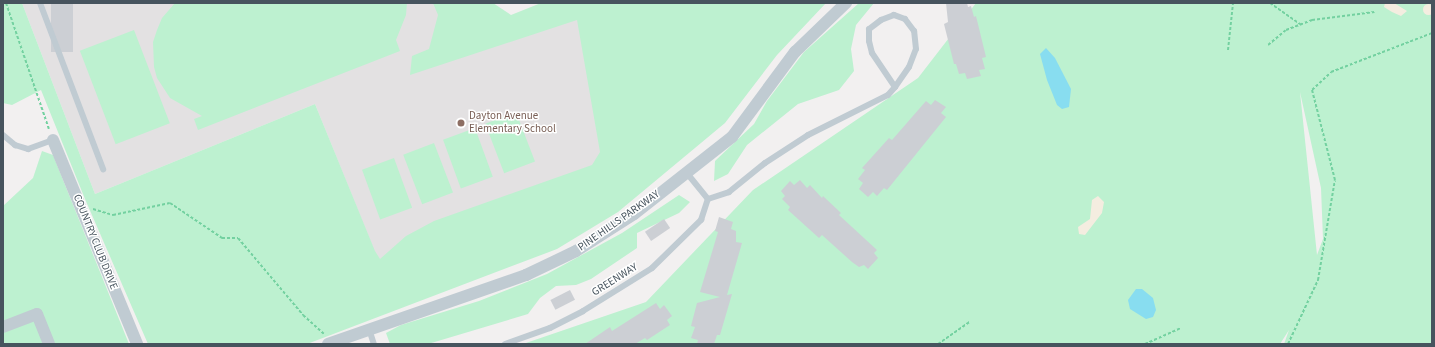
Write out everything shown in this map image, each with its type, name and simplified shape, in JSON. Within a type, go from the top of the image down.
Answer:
[{"type":"street","name":"PINE HILLS PARKWAY","points":[[330,343],[369,328],[526,275],[576,252],[634,214],[732,137],[795,52],[846,3]]},
{"type":"street","name":"COUNTRY CLUB DRIVE","points":[[53,140],[137,344]]},
{"type":"street","points":[[3,326],[37,314],[49,344]]},
{"type":"lane","points":[[40,3],[103,169]]},
{"type":"lane","points":[[686,172],[708,199],[729,192],[765,163],[808,135],[881,99],[895,87],[909,67],[916,49],[914,31],[905,19],[894,15],[881,20],[869,29],[869,41],[872,53],[895,87]]},
{"type":"lane","points":[[3,135],[15,145],[28,149],[53,140]]},
{"type":"lane","name":"GREENWAY","points":[[506,344],[550,328],[603,300],[652,268],[701,220],[708,199]]},
{"type":"lane","points":[[369,328],[374,344]]},
{"type":"path","points":[[6,3],[53,140]]},
{"type":"path","points":[[1228,50],[1233,3]]},
{"type":"path","points":[[1270,3],[1300,24]]},
{"type":"path","points":[[1268,45],[1286,30],[1300,24],[1331,16],[1374,12]]},
{"type":"path","points":[[1288,344],[1318,280],[1335,180],[1312,90],[1331,72],[1432,33]]},
{"type":"path","points":[[80,205],[112,215],[170,203],[222,238],[238,238],[303,315],[330,343]]},
{"type":"path","points":[[938,344],[970,322]]},
{"type":"path","points":[[1145,344],[1182,328]]},
{"type":"shaded area","name":"Dayton Avenue Elementary School","points":[[22,3],[434,3],[453,51],[578,10],[608,176],[381,267],[315,104],[95,194]]},
{"type":"green space","points":[[3,3],[22,3],[95,194],[315,104],[375,251],[380,259],[406,236],[434,221],[592,165],[600,152],[577,20],[410,75],[412,56],[429,49],[438,15],[433,3],[493,3],[511,15],[541,3],[826,3],[777,55],[725,123],[618,212],[557,249],[307,344],[148,344],[85,199],[41,90],[12,105],[3,103]]},
{"type":"green space","points":[[175,3],[407,3],[406,15],[396,40],[400,51],[198,130],[194,119],[202,116],[170,98],[157,78],[154,67],[153,42],[162,18]]},
{"type":"green space","points":[[859,3],[874,3],[856,25],[851,49],[854,71],[839,90],[798,104],[747,145],[728,174],[714,181],[715,161],[754,124],[767,101],[804,52]]},
{"type":"green space","points":[[976,3],[1432,3],[1432,344],[1284,344],[1289,330],[1280,344],[523,344],[646,302],[753,190],[918,78]],"holes":[[[1300,92],[1321,188],[1323,239],[1317,255]]]},
{"type":"green space","points":[[134,30],[170,123],[116,144],[80,51]]},
{"type":"green space","points":[[516,112],[535,161],[504,173],[485,124]]},
{"type":"green space","points":[[475,128],[493,177],[461,188],[443,140]]},
{"type":"green space","points":[[434,143],[453,192],[422,204],[403,155]]},
{"type":"green space","points":[[42,151],[53,155],[129,344],[3,344],[3,206],[33,178]]},
{"type":"green space","points":[[394,158],[412,208],[380,219],[362,170]]},
{"type":"green space","points":[[679,195],[690,202],[679,213],[637,233],[637,248],[591,279],[576,285],[556,286],[540,298],[528,314],[428,344],[390,344],[386,333],[401,325],[479,301],[547,274],[622,233]]},
{"type":"sand","points":[[1385,3],[1394,3],[1407,11],[1401,16],[1384,7]]},
{"type":"sand","points":[[1426,4],[1430,4],[1432,5],[1432,13],[1426,14],[1423,11],[1423,7]]},
{"type":"sand","points":[[1098,196],[1104,202],[1102,213],[1085,235],[1079,234],[1078,227],[1090,219],[1092,200]]},
{"type":"water","points":[[1046,48],[1055,58],[1071,89],[1069,107],[1062,109],[1057,105],[1047,80],[1040,54]]},
{"type":"water","points":[[1136,289],[1142,289],[1153,298],[1156,310],[1153,317],[1146,319],[1130,309],[1128,300]]},
{"type":"building","points":[[51,3],[73,3],[73,52],[51,52]]},
{"type":"building","points":[[946,3],[967,3],[968,7],[971,6],[974,17],[976,16],[986,57],[982,58],[985,69],[979,70],[981,76],[967,79],[965,73],[959,74],[956,64],[954,64],[944,24],[948,22]]},
{"type":"building","points":[[935,100],[946,107],[941,113],[946,117],[887,190],[884,188],[877,196],[873,192],[868,197],[859,189],[863,183],[858,179],[865,170],[862,168],[889,138],[892,140],[926,101],[931,105]]},
{"type":"building","points":[[800,180],[807,188],[810,185],[822,198],[823,196],[841,213],[839,215],[877,250],[874,253],[878,258],[868,269],[864,265],[859,267],[852,262],[822,235],[819,238],[788,210],[790,207],[782,199],[785,196],[781,191],[790,181],[794,185]]},
{"type":"building","points":[[719,217],[733,222],[731,229],[736,231],[736,242],[742,243],[727,295],[732,294],[720,335],[717,335],[714,344],[697,344],[698,340],[691,338],[695,327],[691,326],[697,303],[720,297],[700,292],[718,232],[715,231]]},
{"type":"building","points":[[664,219],[670,228],[651,241],[645,232]]},
{"type":"building","points":[[570,290],[575,300],[555,310],[550,300]]},
{"type":"building","points":[[656,303],[660,309],[664,305],[672,316],[667,320],[670,325],[647,340],[645,338],[635,344],[585,344],[610,327],[612,331]]},
{"type":"place","name":"Dayton Avenue Elementary School","points":[[461,123]]}]
